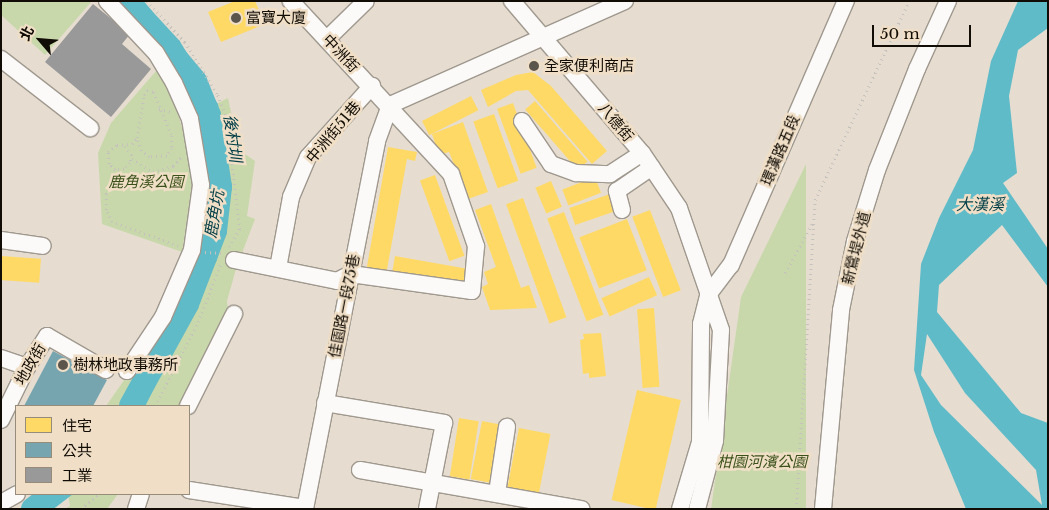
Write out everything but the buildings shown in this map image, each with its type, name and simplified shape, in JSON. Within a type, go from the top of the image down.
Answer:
[{"type":"street","points":[[107,1],[156,53],[174,83],[190,119],[201,185],[192,250],[163,317],[127,371]]},
{"type":"street","name":"中洲街","points":[[291,1],[390,105],[451,174],[476,246],[472,291],[351,274]]},
{"type":"street","points":[[327,39],[366,1]]},
{"type":"street","name":"八德街","points":[[512,1],[642,153],[679,208],[721,330],[715,441],[697,509]]},
{"type":"street","points":[[390,105],[625,1]]},
{"type":"street","name":"環漢路五段","points":[[708,295],[731,265],[846,1]]},
{"type":"street","name":"新鶯堤外道","points":[[823,509],[841,310],[855,241],[877,170],[917,69],[948,1]]},
{"type":"street","points":[[1,59],[90,128]]},
{"type":"street","name":"中洲街51巷","points":[[278,268],[291,197],[308,157],[372,86]]},
{"type":"street","name":"佳園路一段75巷","points":[[305,509],[377,141],[390,105]]},
{"type":"street","points":[[522,121],[552,164],[576,173],[610,174],[642,153]]},
{"type":"street","points":[[622,210],[616,191],[652,167]]},
{"type":"street","points":[[1,240],[43,246]]},
{"type":"street","points":[[229,257],[337,281],[351,274]]},
{"type":"street","points":[[680,509],[700,442],[701,324],[708,295]]},
{"type":"street","points":[[188,405],[234,314]]},
{"type":"street","name":"地政街","points":[[1,420],[27,367],[47,336],[106,370]]},
{"type":"street","points":[[1,358],[27,367]]},
{"type":"street","points":[[325,403],[444,423],[427,509]]},
{"type":"street","points":[[497,493],[507,427]]},
{"type":"street","points":[[708,509],[712,494],[715,441]]},
{"type":"street","points":[[360,470],[432,481],[582,509]]},
{"type":"street","points":[[190,490],[305,509]]},
{"type":"street","points":[[1,503],[15,495]]},
{"type":"street","points":[[136,509],[141,495]]},
{"type":"path","points":[[796,509],[815,200],[909,1]]},
{"type":"path","points":[[132,159],[124,169],[115,170],[109,164],[107,156],[110,149],[124,146],[137,138],[144,95],[147,90],[154,92],[172,136],[172,148],[167,156],[148,157],[141,151],[137,138]]},
{"type":"path","points":[[124,146],[132,159],[154,172],[173,166],[185,153]]},
{"type":"path","points":[[180,247],[112,222],[106,210],[106,194],[110,185],[128,180],[184,178]]},
{"type":"path","points":[[785,274],[813,223]]},
{"type":"path","points":[[197,251],[229,257]]},
{"type":"path","points":[[81,509],[97,495]]},
{"type":"green space","points":[[1,1],[92,1],[45,55],[1,15]]},
{"type":"green space","name":"鹿角溪公園","points":[[156,71],[173,97],[186,141],[193,181],[182,252],[102,224],[98,153],[111,123]]},
{"type":"green space","points":[[228,98],[239,150],[255,161],[247,216],[255,219],[236,269],[227,301],[228,311],[180,405],[107,405],[183,296],[201,257],[207,215],[204,160],[194,115]]},
{"type":"green space","name":"柑園河濱公園","points":[[806,164],[806,509],[711,509],[741,297]]},
{"type":"green space","points":[[68,495],[117,495],[107,509],[65,509],[70,506]]},
{"type":"water","name":"大漢溪","points":[[1018,1],[1048,1],[1048,28],[1018,50],[1009,96],[1017,173],[1003,183],[1048,249],[1048,287],[1002,225],[939,285],[937,312],[1021,413],[1048,423],[1048,509],[966,509],[934,432],[914,370],[921,264],[939,218],[973,150],[991,61]],"holes":[[[927,334],[965,393],[1036,470],[1042,505],[941,405],[921,375]]]},
{"type":"waterway","name":"鹿角坑","points":[[128,1],[195,81],[209,115],[220,187],[215,231],[187,304],[132,405]]},
{"type":"waterway","name":"後村圳","points":[[140,1],[178,42],[216,105],[226,180],[226,220],[215,259],[143,405]]},
{"type":"waterway","name":"鹿角坑","points":[[33,509],[52,495]]},
{"type":"waterway","name":"後村圳","points":[[50,509],[69,495]]},
{"type":"place","name":"富寶大廈","points":[[236,18]]},
{"type":"place","name":"全家便利商店","points":[[534,66]]},
{"type":"place","name":"樹林地政事務所","points":[[63,365]]}]
